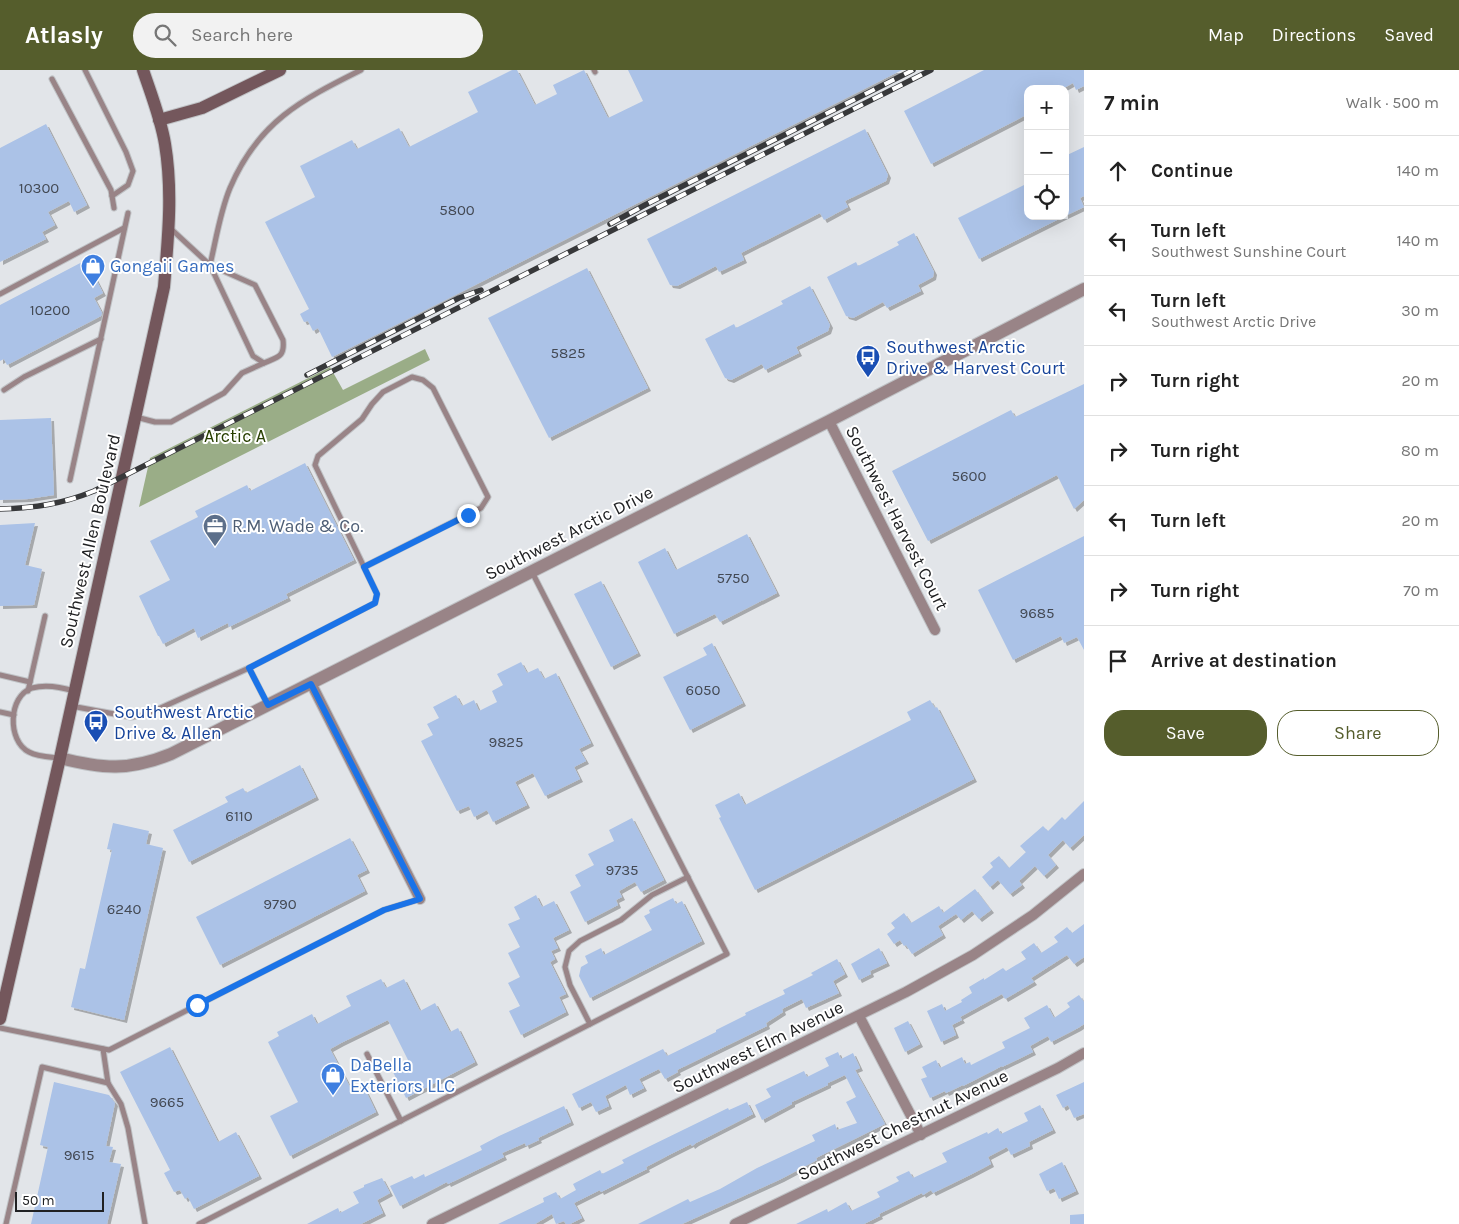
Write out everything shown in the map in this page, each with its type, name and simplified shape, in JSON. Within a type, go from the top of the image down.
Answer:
[{"type":"main road","name":"Southwest Allen Boulevard","points":[[0,1019],[163,295],[169,227],[169,180],[165,143],[143,70]]},
{"type":"main road","points":[[159,120],[202,108],[280,70]]},
{"type":"street","name":"Southwest Arctic Drive","points":[[60,758],[82,763],[119,767],[149,762],[171,754],[829,421],[1084,289]]},
{"type":"street","name":"Southwest Harvest Court","points":[[829,421],[935,630]]},
{"type":"street","points":[[311,684],[420,899]]},
{"type":"street","name":"Southwest Elm Avenue","points":[[432,1224],[906,992],[974,955],[1033,915],[1084,874]]},
{"type":"street","points":[[860,1016],[921,1135]]},
{"type":"street","name":"Southwest Chestnut Avenue","points":[[735,1224],[1058,1068],[1084,1053]]},
{"type":"lane","points":[[85,70],[126,152],[133,171],[128,184],[112,196]]},
{"type":"lane","points":[[264,363],[253,356],[210,266],[230,187],[262,134],[282,116],[302,102],[361,70]]},
{"type":"lane","points":[[52,79],[111,190],[114,208]]},
{"type":"lane","points":[[70,480],[128,213]]},
{"type":"lane","points":[[136,417],[155,422],[171,422],[224,393],[242,373],[281,355],[284,350],[283,340],[255,285],[210,266],[169,227]]},
{"type":"lane","points":[[0,294],[124,228]]},
{"type":"lane","points":[[4,390],[24,377],[101,339]]},
{"type":"lane","points":[[71,706],[132,717],[145,715],[249,668],[375,603],[377,594],[364,567],[315,465],[318,456],[362,419],[383,392],[412,377],[423,380],[433,388],[488,497],[481,508],[364,567]]},
{"type":"lane","points":[[199,1224],[727,954],[532,572]]},
{"type":"lane","points":[[28,691],[45,616]]},
{"type":"lane","points":[[249,668],[268,705]]},
{"type":"lane","points":[[0,675],[30,682]]},
{"type":"lane","points":[[60,758],[38,756],[25,750],[13,728],[14,715],[18,700],[32,688],[48,686],[74,692]]},
{"type":"lane","points":[[0,712],[14,715]]},
{"type":"lane","points":[[590,1024],[570,985],[565,966],[569,950],[580,940],[621,920],[652,895],[688,877]]},
{"type":"lane","points":[[0,1028],[109,1050],[384,910],[420,899]]},
{"type":"lane","points":[[103,1049],[108,1083],[121,1104],[128,1128],[145,1224]]},
{"type":"lane","points":[[367,1054],[401,1121]]},
{"type":"lane","points":[[6,1224],[42,1067],[108,1083]]},
{"type":"green space","name":"Arctic A","points":[[425,349],[430,360],[139,507],[150,458],[330,367],[343,390]]},
{"type":"building","points":[[512,70],[517,70],[535,105],[557,94],[553,85],[584,70],[608,118],[643,101],[628,70],[902,70],[332,357],[318,328],[313,331],[308,321],[304,322],[300,314],[309,309],[265,222],[315,197],[300,166],[352,140],[357,149],[399,128],[409,147],[478,112],[468,92]]},
{"type":"building","points":[[984,70],[1084,70],[1084,86],[1076,90],[1073,83],[1069,85],[1024,85],[1024,116],[931,164],[904,111]]},
{"type":"building","points":[[46,124],[87,205],[74,212],[69,201],[48,212],[55,225],[42,232],[46,239],[0,262],[0,148]]},
{"type":"building","points":[[865,129],[888,175],[886,181],[845,201],[848,207],[824,220],[820,213],[741,253],[744,260],[719,272],[716,266],[677,286],[670,285],[647,239]]},
{"type":"building","points":[[1084,147],[1084,196],[1080,198],[1084,207],[1069,214],[1069,175],[1069,154]]},
{"type":"building","points":[[1024,185],[1024,220],[1057,220],[979,259],[958,218]]},
{"type":"building","points":[[914,233],[934,272],[933,277],[918,285],[921,291],[887,308],[883,302],[853,318],[846,316],[827,277],[856,262],[858,266],[899,245],[897,242]]},
{"type":"building","points":[[86,260],[103,293],[94,298],[102,313],[101,316],[7,365],[4,359],[0,361],[0,305]]},
{"type":"building","points":[[587,268],[648,388],[549,438],[488,318]]},
{"type":"building","points":[[810,286],[830,325],[828,331],[796,347],[799,353],[765,370],[762,364],[731,380],[725,378],[705,339],[734,324],[736,328],[783,304],[781,301]]},
{"type":"building","points":[[1084,384],[1084,500],[1074,509],[1057,475],[928,541],[892,471],[1011,410],[1015,417]]},
{"type":"building","points":[[51,418],[54,495],[28,499],[0,500],[0,420]]},
{"type":"building","points":[[305,463],[354,560],[286,594],[288,598],[229,627],[228,623],[198,638],[194,628],[163,644],[139,596],[170,580],[150,541],[198,517],[195,511],[247,485],[250,491]]},
{"type":"building","points":[[35,523],[25,565],[42,569],[34,605],[0,606],[0,525]]},
{"type":"building","points":[[747,534],[777,593],[720,622],[715,614],[674,634],[638,562],[665,548],[676,570]]},
{"type":"building","points":[[1084,536],[1084,650],[1077,637],[1064,643],[1061,636],[1013,660],[978,590]]},
{"type":"building","points":[[601,581],[638,653],[611,667],[574,594]]},
{"type":"building","points":[[712,643],[743,703],[690,730],[663,677],[707,655],[703,648]]},
{"type":"building","points":[[521,662],[527,673],[538,668],[544,679],[556,673],[591,743],[579,749],[586,761],[574,767],[580,779],[545,796],[533,773],[515,782],[527,805],[493,822],[487,810],[474,817],[469,806],[457,811],[421,741],[433,735],[427,724],[439,718],[433,707],[456,695],[462,706],[474,700],[479,711],[497,702],[492,691],[503,685],[497,674]]},
{"type":"building","points":[[930,700],[935,708],[937,707],[974,779],[755,890],[719,818],[721,817],[715,805],[739,793],[745,805],[911,720],[907,712]]},
{"type":"building","points":[[300,765],[316,797],[189,862],[173,830],[228,802],[225,797],[243,788],[246,793]]},
{"type":"building","points":[[1084,801],[1084,835],[1070,848],[1063,840],[1048,855],[1056,865],[1044,876],[1035,866],[1019,881],[1022,885],[1010,894],[998,880],[990,887],[982,877],[993,867],[990,863],[999,856],[1009,868],[1026,852],[1020,846],[1043,826],[1048,831],[1062,817],[1065,820]]},
{"type":"building","points":[[632,818],[664,880],[641,892],[635,882],[619,891],[622,897],[616,900],[618,905],[585,922],[570,892],[581,886],[575,875],[594,865],[588,854],[614,841],[609,830]]},
{"type":"building","points":[[113,823],[149,831],[146,844],[163,848],[124,1020],[71,1007],[80,968],[85,969],[112,850],[107,849]]},
{"type":"building","points":[[350,838],[367,870],[357,875],[365,891],[220,965],[196,917]]},
{"type":"building","points":[[975,889],[991,910],[979,919],[972,911],[961,920],[956,914],[938,926],[943,935],[912,954],[900,940],[894,944],[887,934],[895,928],[891,923],[904,913],[911,923],[939,906],[943,913]]},
{"type":"building","points":[[536,895],[542,907],[554,901],[569,930],[553,938],[558,948],[551,951],[555,959],[550,962],[566,994],[559,997],[566,1012],[521,1035],[509,1011],[520,1006],[508,983],[520,977],[508,953],[520,947],[508,924],[520,919],[514,907]]},
{"type":"building","points":[[673,898],[676,904],[682,901],[702,941],[590,998],[579,976],[581,967],[588,963],[585,956],[601,948],[604,955],[652,930],[644,916],[650,913],[649,910]]},
{"type":"building","points":[[1084,924],[1084,957],[1074,964],[1067,955],[1031,978],[1034,982],[1005,999],[1002,994],[960,1017],[962,1020],[952,1025],[956,1035],[941,1042],[927,1011],[942,1004],[945,1011],[962,1002],[961,1000],[972,993],[969,987],[1003,968],[1006,971],[1026,959],[1021,952],[1034,943],[1041,953],[1058,942],[1054,937],[1067,927],[1072,933]]},
{"type":"building","points":[[879,948],[887,963],[870,971],[871,974],[859,980],[851,964]]},
{"type":"building","points":[[837,959],[845,974],[833,981],[839,993],[806,1008],[802,999],[782,1009],[783,1012],[766,1023],[767,1026],[677,1070],[678,1072],[665,1079],[659,1069],[639,1079],[644,1088],[630,1095],[626,1085],[605,1096],[609,1106],[596,1112],[591,1102],[579,1108],[572,1094],[663,1049],[667,1056],[716,1032],[716,1030],[746,1015],[745,1013],[785,994],[783,990],[813,975],[811,973]]},
{"type":"building","points":[[381,979],[386,988],[404,979],[420,1011],[435,1003],[450,1032],[458,1028],[475,1062],[406,1098],[391,1068],[408,1060],[388,1020],[341,1043],[330,1049],[351,1089],[362,1083],[376,1112],[290,1156],[270,1116],[298,1102],[268,1042],[279,1036],[277,1032],[312,1014],[317,1024],[351,1006],[346,996]]},
{"type":"building","points":[[1079,995],[1084,1002],[1084,1024],[1051,1042],[1048,1036],[1030,1046],[1033,1052],[963,1086],[930,1098],[921,1079],[927,1077],[922,1067],[936,1060],[940,1068],[962,1057],[965,1064],[970,1062],[971,1065],[1005,1048],[1002,1042],[1030,1028],[1024,1018],[1047,1005],[1054,1018],[1070,1007],[1067,1003]]},
{"type":"building","points":[[908,1021],[920,1044],[905,1052],[894,1028]]},
{"type":"building","points":[[170,1047],[218,1142],[236,1132],[259,1176],[194,1209],[188,1197],[185,1199],[180,1190],[174,1192],[164,1173],[170,1170],[120,1072]]},
{"type":"building","points":[[838,1052],[841,1059],[853,1053],[860,1068],[855,1070],[885,1124],[816,1158],[817,1160],[781,1179],[682,1224],[638,1224],[688,1199],[690,1202],[720,1189],[757,1168],[815,1141],[812,1135],[835,1124],[837,1130],[857,1123],[846,1102],[856,1097],[845,1075],[792,1102],[792,1104],[762,1120],[755,1105],[771,1097],[766,1089],[804,1071],[807,1077],[829,1066],[825,1058]]},
{"type":"building","points":[[54,1082],[109,1095],[115,1103],[106,1146],[113,1147],[109,1162],[121,1164],[107,1224],[31,1224],[48,1147],[40,1145]]},
{"type":"building","points":[[1084,1082],[1084,1114],[1074,1118],[1068,1105],[1063,1108],[1056,1095]]},
{"type":"building","points":[[747,1102],[753,1114],[692,1146],[691,1144],[669,1155],[646,1167],[647,1169],[601,1192],[600,1190],[574,1203],[582,1218],[570,1224],[566,1224],[564,1221],[556,1224],[552,1214],[535,1224],[498,1224],[544,1202],[543,1198],[556,1192],[560,1199],[576,1190],[573,1184],[600,1170],[602,1174],[624,1163],[622,1160],[646,1148],[728,1108],[729,1110]]},
{"type":"building","points":[[1040,1105],[1053,1130],[1029,1142],[1030,1146],[1011,1155],[1007,1147],[988,1157],[991,1164],[933,1193],[931,1190],[923,1195],[922,1193],[879,1214],[880,1216],[864,1224],[796,1224],[827,1209],[828,1212],[846,1202],[851,1211],[880,1197],[877,1192],[899,1181],[896,1177],[909,1171],[913,1178],[947,1162],[942,1153],[987,1132],[988,1134],[998,1128],[1001,1134],[1028,1121],[1024,1113]]},
{"type":"building","points":[[564,1106],[571,1122],[526,1146],[525,1143],[502,1153],[504,1157],[448,1184],[447,1182],[400,1206],[390,1186],[412,1176],[414,1179],[424,1174],[425,1177],[482,1150],[480,1146],[499,1136]]},
{"type":"building","points":[[1062,1162],[1076,1191],[1059,1199],[1054,1188],[1047,1191],[1039,1174]]},
{"type":"building","points":[[382,1178],[390,1193],[377,1200],[383,1213],[361,1224],[307,1224],[338,1208],[340,1213],[359,1203],[353,1192],[364,1187],[364,1185]]},
{"type":"building","points":[[1084,1214],[1084,1224],[1070,1224],[1070,1215]]},
{"type":"railway","points":[[610,224],[913,70]]},
{"type":"railway","points":[[0,509],[25,508],[48,504],[94,491],[931,70]]},
{"type":"railway","points":[[307,375],[459,298],[481,290]]},
{"type":"place","name":"Gongaii Games","points":[[93,287]]},
{"type":"place","name":"Southwest Arctic Drive & Harvest Court","points":[[868,378]]},
{"type":"place","name":"R.M. Wade & Co.","points":[[215,547]]},
{"type":"place","name":"Southwest Arctic Drive & Allen","points":[[96,743]]},
{"type":"place","name":"DaBella Exteriors LLC","points":[[333,1096]]},
{"type":"route","points":[[197,1005],[384,910],[420,899],[311,684],[268,705],[249,668],[375,603],[377,594],[364,567],[468,515]]}]
